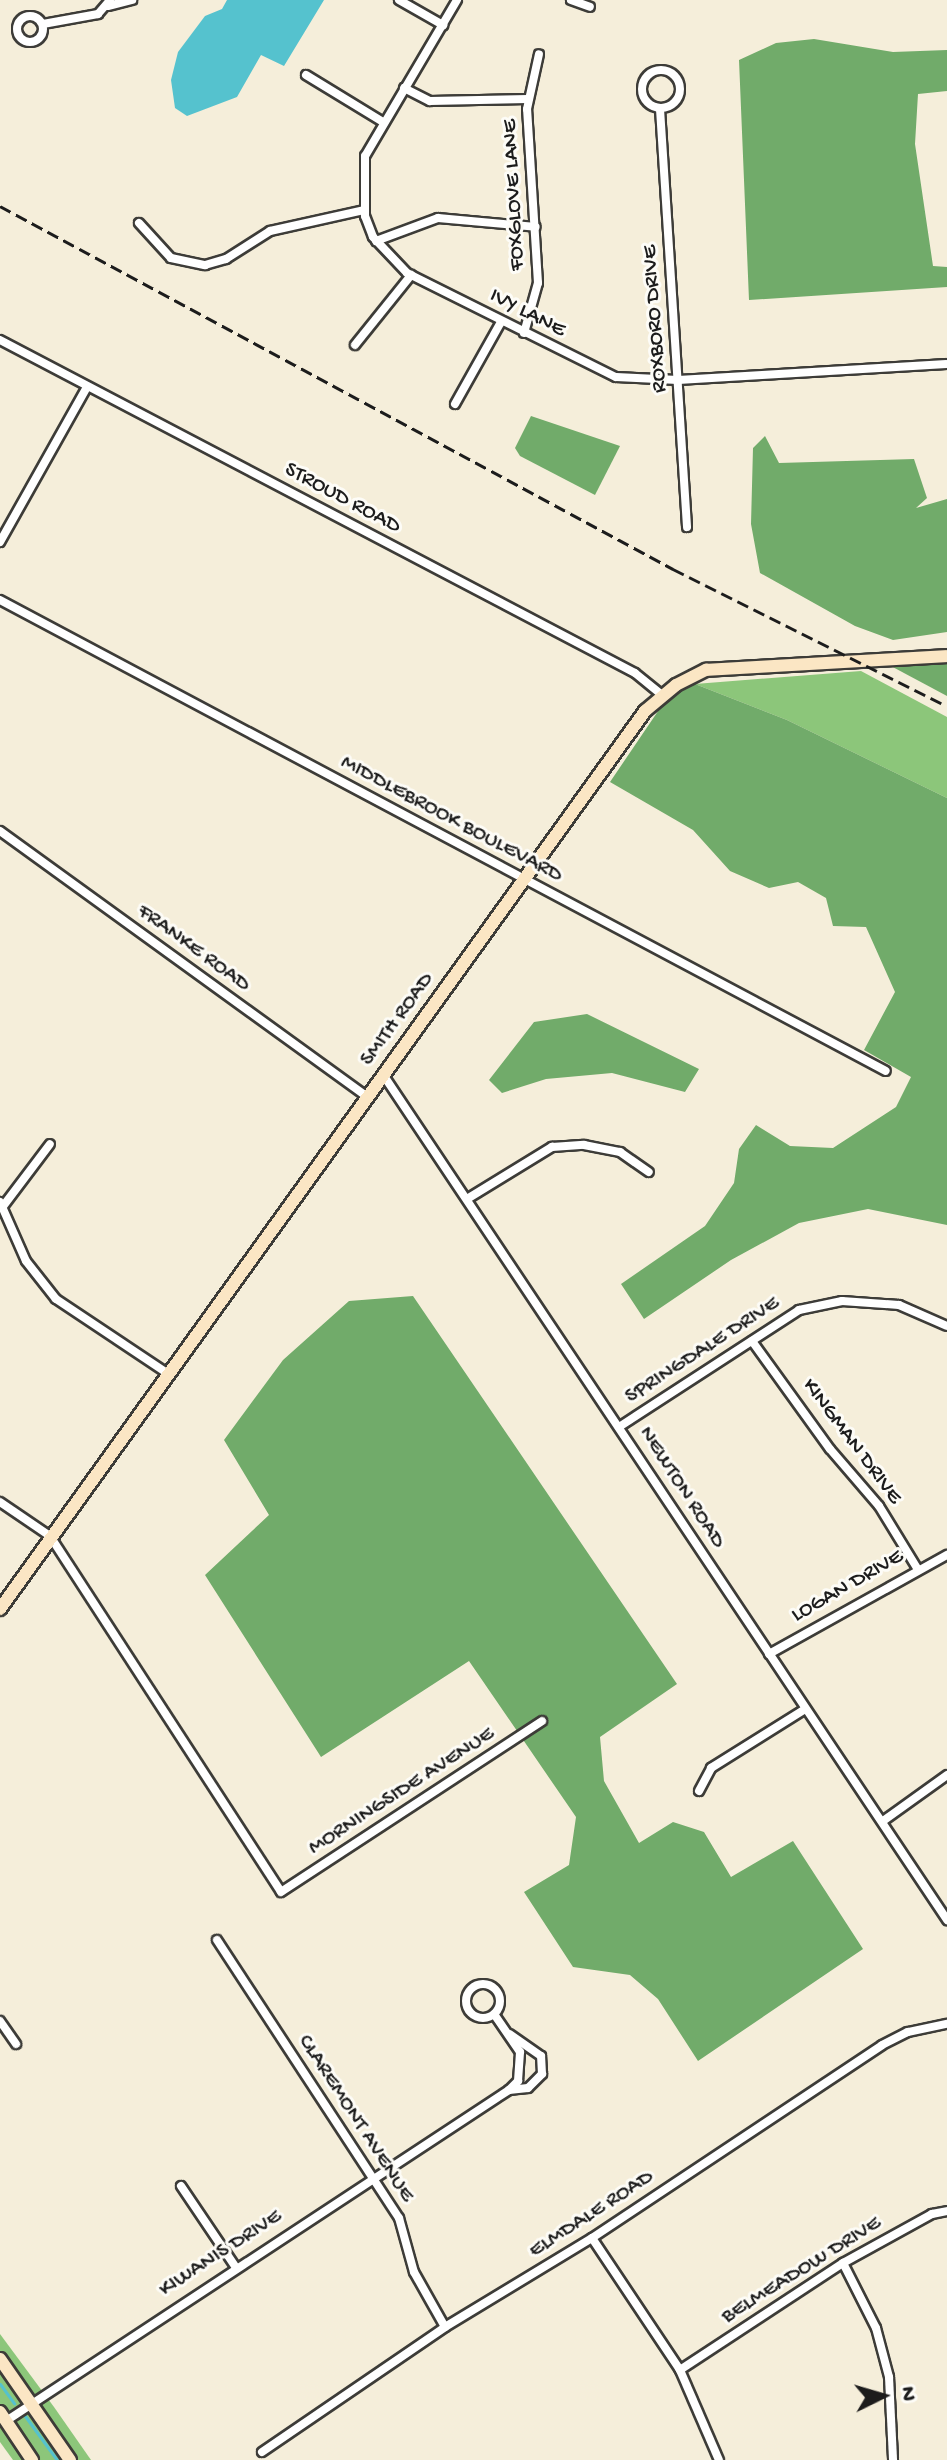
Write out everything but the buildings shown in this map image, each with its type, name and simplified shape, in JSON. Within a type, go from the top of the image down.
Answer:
[{"type":"main road","name":"SMITH ROAD","points":[[0,1609],[366,1096],[384,1076],[618,743],[662,695],[692,675],[727,667],[947,656]]},
{"type":"main road","points":[[0,2359],[70,2460]]},
{"type":"main road","points":[[3,2416],[32,2460]]},
{"type":"street","points":[[43,24],[82,19],[109,3],[132,0]]},
{"type":"street","points":[[399,0],[443,25]]},
{"type":"street","name":"IVY LANE","points":[[457,0],[365,156],[364,210],[376,241],[411,275],[616,377],[678,380],[947,364]]},
{"type":"street","points":[[571,0],[590,7]]},
{"type":"street","name":"FOXGLOVE LANE","points":[[524,333],[538,283],[528,99],[539,54]]},
{"type":"street","name":"ROXBORO DRIVE","points":[[664,70],[675,76],[680,88],[677,100],[660,109],[644,100],[641,88],[646,76],[664,70]]},
{"type":"street","points":[[306,75],[383,122]]},
{"type":"street","points":[[404,88],[430,101],[528,99]]},
{"type":"street","name":"ROXBORO DRIVE","points":[[660,109],[687,527]]},
{"type":"street","points":[[139,223],[171,258],[205,265],[226,259],[270,231],[364,210]]},
{"type":"street","points":[[376,241],[438,218],[536,227]]},
{"type":"street","points":[[355,345],[411,275]]},
{"type":"street","points":[[455,404],[501,322]]},
{"type":"street","name":"STROUD ROAD","points":[[0,340],[635,673],[662,695]]},
{"type":"street","points":[[0,542],[87,387]]},
{"type":"street","name":"MIDDLEBROOK BOULEVARD","points":[[0,600],[886,1071]]},
{"type":"street","name":"FRANKE ROAD","points":[[0,831],[366,1096]]},
{"type":"street","name":"NEWTON ROAD","points":[[384,1076],[947,1920]]},
{"type":"street","points":[[50,1144],[2,1204],[26,1261],[56,1299],[167,1373]]},
{"type":"street","points":[[467,1199],[552,1147],[584,1145],[620,1152],[649,1172]]},
{"type":"street","name":"SPRINGDALE DRIVE","points":[[619,1427],[799,1310],[842,1301],[899,1305],[947,1326]]},
{"type":"street","name":"KINGMAN DRIVE","points":[[752,1341],[830,1449],[879,1506],[917,1568]]},
{"type":"street","points":[[0,1502],[50,1536]]},
{"type":"street","name":"MORNINGSIDE AVENUE","points":[[50,1536],[281,1892],[542,1721]]},
{"type":"street","name":"LOGAN DRIVE","points":[[769,1654],[917,1568],[947,1555]]},
{"type":"street","points":[[699,1791],[711,1768],[805,1709]]},
{"type":"street","points":[[883,1821],[947,1775]]},
{"type":"street","name":"CLAREMONT AVENUE","points":[[217,1940],[399,2218],[414,2272],[445,2327]]},
{"type":"street","points":[[484,1984],[495,1990],[500,2002],[494,2014],[482,2018],[471,2013],[466,2001],[472,1989],[484,1984]]},
{"type":"street","points":[[494,2014],[520,2052],[521,2070],[509,2090]]},
{"type":"street","points":[[0,2021],[16,2044]]},
{"type":"street","name":"ELMDALE ROAD","points":[[262,2452],[445,2327],[592,2238],[882,2045],[908,2032],[947,2024]]},
{"type":"street","name":"KIWANIS DRIVE","points":[[3,2416],[32,2401],[509,2090],[528,2088],[542,2074],[541,2056],[505,2031]]},
{"type":"street","points":[[181,2186],[235,2266]]},
{"type":"street","name":"BELMEADOW DRIVE","points":[[680,2370],[843,2263],[932,2214],[947,2211]]},
{"type":"street","points":[[592,2238],[680,2370],[719,2460]]},
{"type":"street","points":[[843,2263],[876,2328],[889,2377],[893,2460]]},
{"type":"green space","points":[[814,39],[893,52],[947,50],[947,91],[918,94],[915,144],[933,266],[947,267],[947,287],[749,300],[739,60],[776,43]]},
{"type":"green space","points":[[531,416],[620,446],[595,495],[520,456],[515,448]]},
{"type":"green space","points":[[765,436],[779,463],[914,459],[927,498],[916,508],[947,499],[947,632],[893,640],[855,626],[760,573],[751,524],[753,448]]},
{"type":"green space","points":[[947,662],[947,696],[889,665]]},
{"type":"green space","points":[[861,671],[947,717],[947,798],[787,720],[695,684]]},
{"type":"green space","points":[[695,684],[787,720],[947,798],[947,1225],[868,1209],[799,1223],[731,1260],[644,1319],[621,1284],[705,1226],[734,1183],[739,1149],[756,1125],[790,1146],[833,1148],[896,1107],[911,1077],[864,1050],[895,992],[866,927],[833,926],[826,898],[798,882],[769,888],[730,871],[693,830],[610,782],[671,692]]},
{"type":"green space","points":[[587,1014],[699,1069],[685,1092],[612,1073],[546,1079],[502,1093],[489,1080],[534,1022]]},
{"type":"green space","points":[[413,1296],[677,1684],[600,1737],[604,1781],[639,1843],[673,1822],[704,1832],[731,1877],[793,1841],[863,1949],[698,2061],[658,1999],[630,1975],[573,1967],[524,1892],[569,1865],[576,1817],[469,1661],[321,1757],[205,1575],[269,1515],[224,1440],[283,1360],[349,1301]]},
{"type":"green space","points":[[0,2334],[91,2460],[13,2460],[0,2442]]},
{"type":"water","points":[[227,0],[324,0],[284,66],[261,55],[237,97],[187,116],[175,108],[171,80],[178,52],[205,16],[222,9]]},
{"type":"waterway","points":[[0,2384],[14,2403]]},
{"type":"waterway","points":[[25,2416],[57,2460]]},
{"type":"railway","points":[[0,206],[673,569],[947,706]]}]
